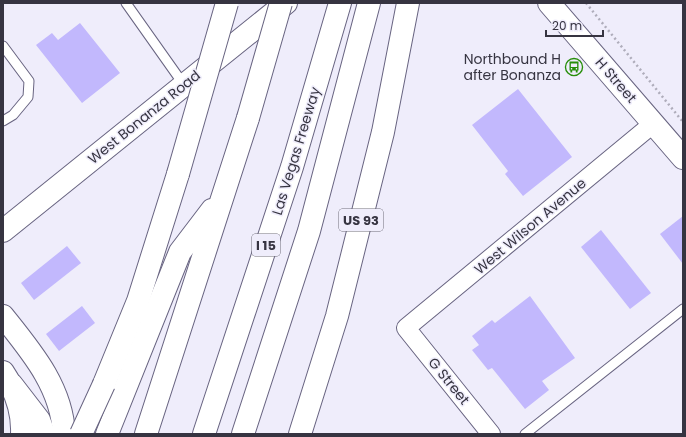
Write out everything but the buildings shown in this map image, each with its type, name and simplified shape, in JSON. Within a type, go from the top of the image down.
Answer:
[{"type":"main road","points":[[81,434],[104,384],[138,301],[178,174],[227,3]]},
{"type":"main road","points":[[146,434],[248,118],[281,3]]},
{"type":"main road","name":"West Bonanza Road","points":[[3,231],[286,3]]},
{"type":"main road","name":"Las Vegas Freeway","points":[[204,434],[292,167],[340,3]]},
{"type":"main road","name":"US 93","points":[[300,434],[337,316],[383,132],[408,3]]},
{"type":"main road","name":"H Street","points":[[549,3],[683,158]]},
{"type":"main road","points":[[243,434],[309,231],[367,11]]},
{"type":"main road","points":[[110,427],[180,252],[221,198]]},
{"type":"main road","points":[[3,316],[44,371],[54,390],[84,434]]},
{"type":"main road","points":[[5,376],[20,409],[23,423],[22,434]]},
{"type":"main road","points":[[5,376],[39,420],[44,434]]},
{"type":"main road","points":[[54,390],[61,410],[64,434]]},
{"type":"street","name":"West Wilson Avenue","points":[[406,328],[654,123]]},
{"type":"street","name":"G Street","points":[[406,328],[491,434]]},
{"type":"lane","points":[[126,3],[184,85]]},
{"type":"lane","points":[[3,46],[29,81],[28,97],[13,115],[3,120]]},
{"type":"lane","points":[[525,434],[683,308]]},
{"type":"path","points":[[586,3],[683,122]]},
{"type":"place","name":"Northbound H after Bonanza","points":[[574,67]]}]
